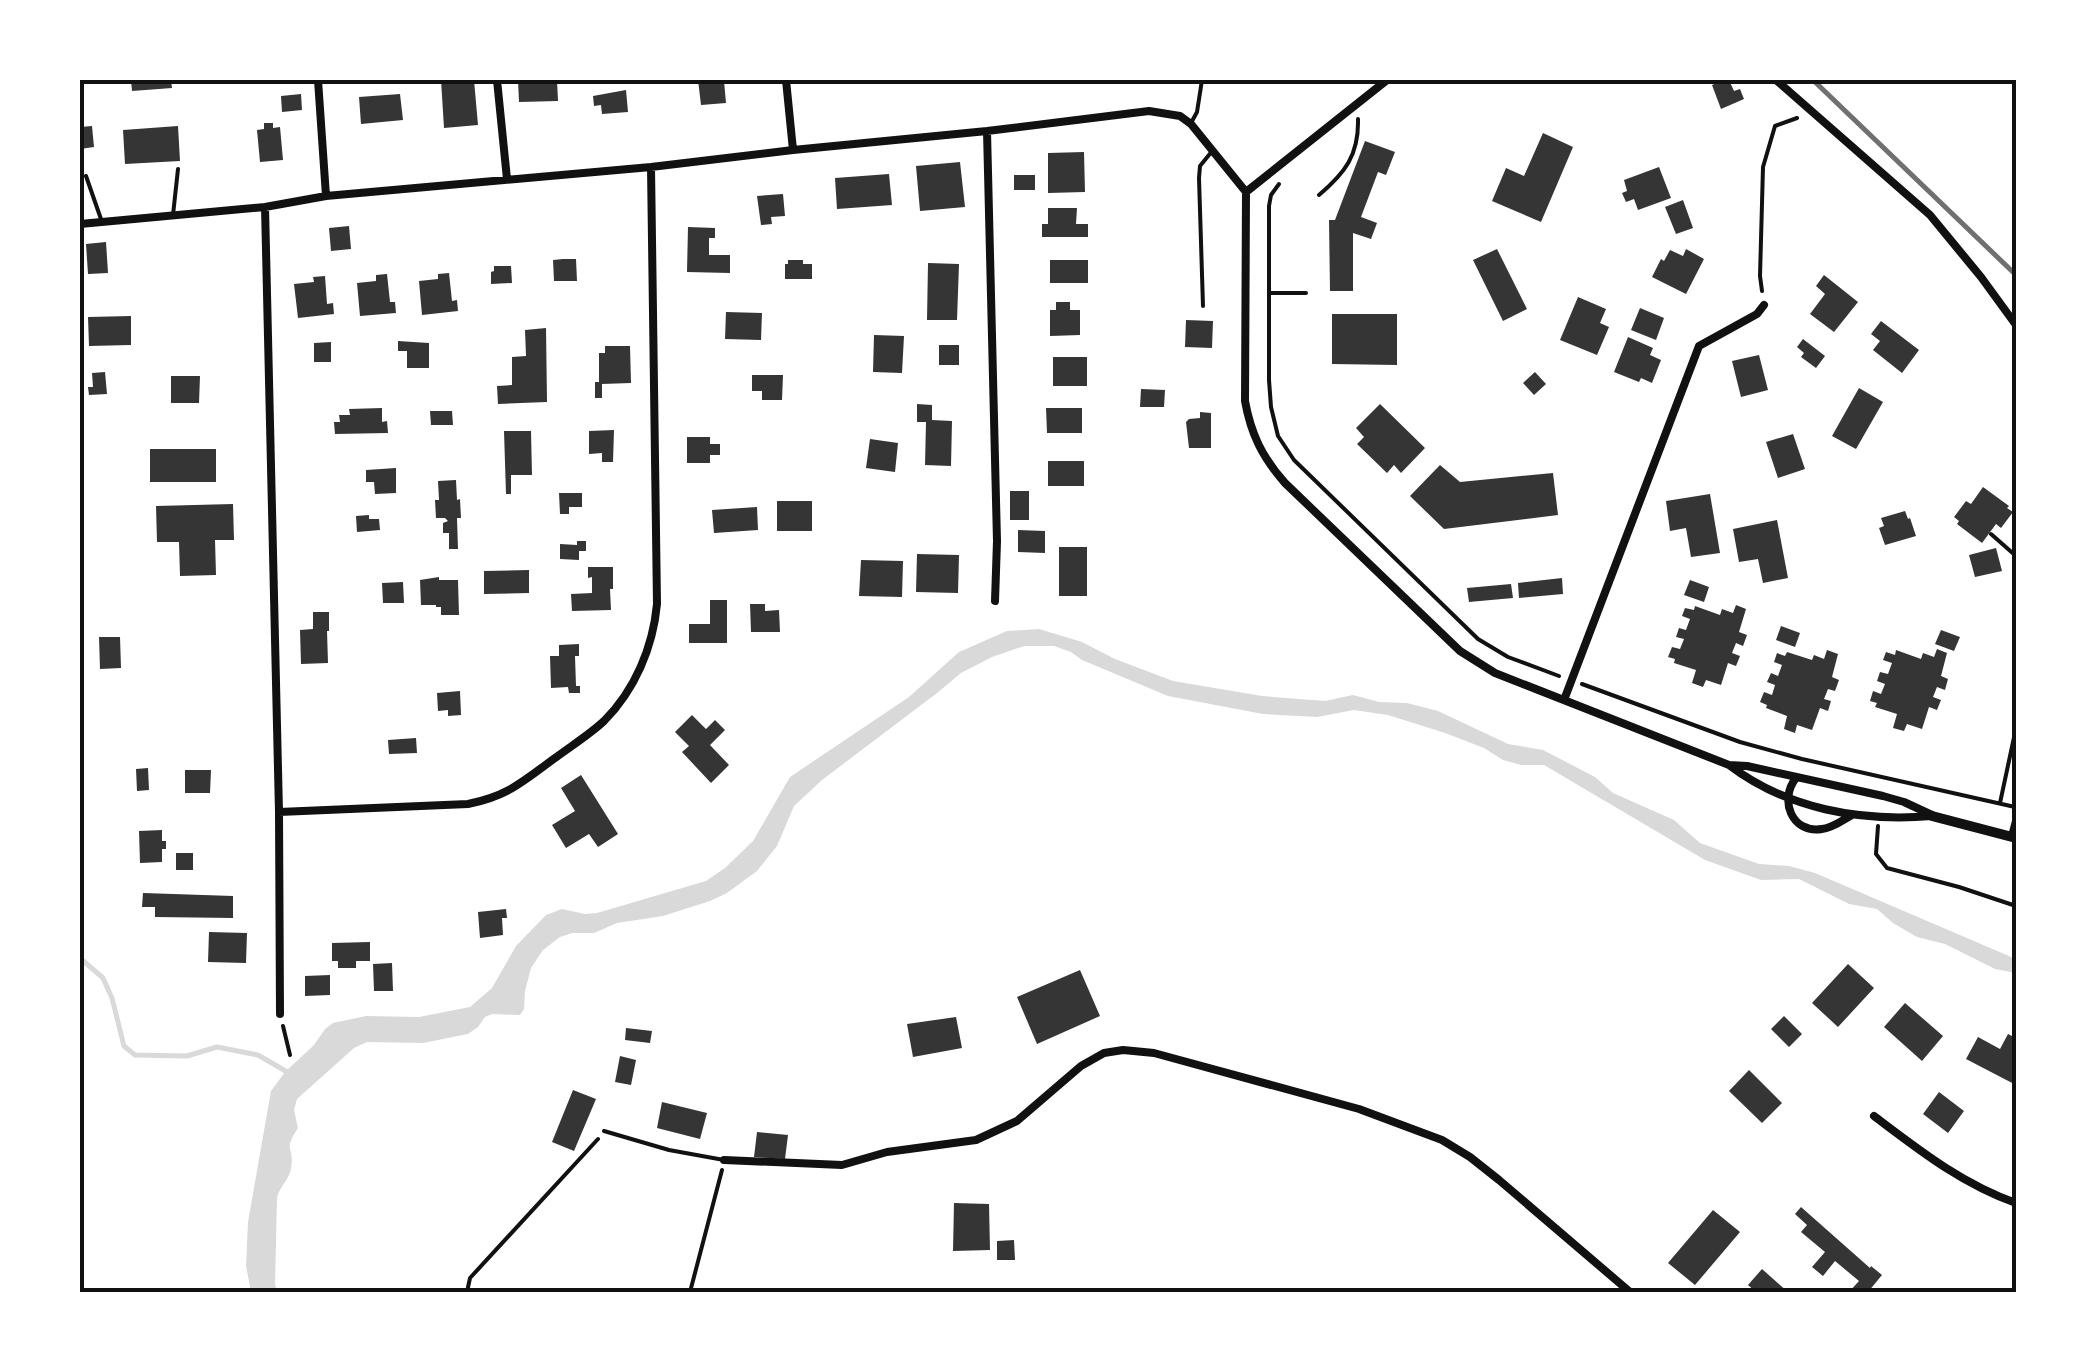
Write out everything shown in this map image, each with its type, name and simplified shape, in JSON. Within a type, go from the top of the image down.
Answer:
[{"type":"street","points":[[318,80],[326,196]]},
{"type":"street","points":[[497,80],[506,180]]},
{"type":"street","points":[[786,80],[794,150]]},
{"type":"street","points":[[1246,192],[1386,80]]},
{"type":"street","points":[[1776,80],[1930,215],[2016,325]]},
{"type":"street","points":[[80,224],[265,207],[326,196],[987,132],[1150,111],[1180,116],[1191,124],[1246,192],[1245,400],[1257,446],[1285,483],[1460,650],[1495,673],[1729,765],[1757,785],[1823,810],[1907,818],[1932,816]]},
{"type":"street","points":[[987,132],[997,541],[995,601]]},
{"type":"street","points":[[279,812],[468,804],[495,798],[516,788],[602,722],[632,683],[655,630],[657,604],[651,166]]},
{"type":"street","points":[[265,207],[280,1014]]},
{"type":"street","points":[[1564,700],[1699,346],[1756,314],[1764,305]]},
{"type":"street","points":[[1729,765],[1884,796],[1932,816],[2014,837],[2016,821]]},
{"type":"street","points":[[1796,778],[1788,789],[1790,814],[1808,829],[1828,828],[1854,814]]},
{"type":"street","points":[[724,1160],[842,1165],[887,1152],[976,1140],[1017,1121],[1082,1066],[1104,1053],[1154,1053],[1359,1109],[1442,1140],[1499,1180],[1630,1292]]},
{"type":"street","points":[[1874,1116],[1930,1159],[1968,1182],[2016,1203]]},
{"type":"lane","points":[[1191,124],[1202,80]]},
{"type":"lane","points":[[1203,306],[1199,178],[1200,166],[1213,150]]},
{"type":"lane","points":[[173,215],[178,169]]},
{"type":"lane","points":[[86,176],[102,222]]},
{"type":"lane","points":[[604,1132],[724,1160]]},
{"type":"path","points":[[1764,305],[1760,276],[1762,167],[1776,126],[1811,112]]},
{"type":"path","points":[[1319,195],[1344,174],[1358,136],[1358,119]]},
{"type":"path","points":[[1271,195],[1269,380],[1278,436],[1294,460],[1478,639],[1508,657],[1740,742],[2016,808]]},
{"type":"path","points":[[1268,293],[1306,294]]},
{"type":"path","points":[[1992,534],[2016,556]]},
{"type":"path","points":[[2000,803],[2016,728]]},
{"type":"path","points":[[1878,824],[1876,854],[1887,868],[2016,906]]},
{"type":"path","points":[[280,1014],[290,1055]]},
{"type":"path","points":[[466,1292],[470,1278],[604,1132]]},
{"type":"path","points":[[690,1292],[724,1160]]},
{"type":"shaded area","points":[[1039,629],[1082,642],[1173,681],[1262,696],[1325,701],[1353,695],[1438,711],[1508,744],[1543,750],[1595,777],[1613,793],[1674,820],[1700,843],[1759,864],[1815,873],[2016,959],[2016,973],[1995,969],[1945,944],[1917,937],[1877,909],[1849,904],[1799,879],[1761,880],[1705,860],[1544,765],[1503,760],[1484,748],[1388,715],[1354,710],[1317,717],[1263,714],[1168,696],[1054,646],[1024,646],[961,673],[822,780],[794,806],[777,846],[757,871],[727,893],[663,916],[560,937],[543,950],[531,968],[520,1015],[492,1014],[468,1034],[423,1043],[367,1042],[354,1048],[297,1099],[294,1110],[298,1128],[290,1145],[290,1172],[277,1198],[278,1292],[251,1292],[246,1266],[248,1222],[271,1091],[325,1029],[333,1023],[366,1016],[419,1017],[470,1007],[492,988],[516,946],[546,915],[562,909],[597,913],[706,881],[753,841],[790,777],[909,697],[959,652],[1007,631]]},
{"type":"building","points":[[131,80],[171,80],[172,88],[132,91]]},
{"type":"building","points":[[441,80],[474,80],[478,125],[444,128]]},
{"type":"building","points":[[518,80],[557,80],[558,101],[519,102]]},
{"type":"building","points":[[698,80],[724,81],[726,103],[701,105]]},
{"type":"building","points":[[1729,80],[1734,91],[1740,89],[1744,99],[1721,109],[1712,85]]},
{"type":"building","points":[[626,90],[628,112],[602,114],[601,105],[594,106],[593,96]]},
{"type":"building","points":[[301,94],[302,110],[282,112],[281,96]]},
{"type":"building","points":[[400,94],[403,120],[361,124],[359,97]]},
{"type":"building","points":[[264,123],[280,127],[283,160],[260,162],[257,130],[264,129]]},
{"type":"building","points":[[92,126],[94,147],[80,149],[80,127]]},
{"type":"building","points":[[178,126],[180,161],[125,164],[123,130]]},
{"type":"building","points":[[1543,133],[1573,147],[1541,222],[1492,201],[1506,168],[1524,176]]},
{"type":"building","points":[[1365,141],[1395,152],[1386,175],[1378,172],[1361,217],[1377,223],[1371,239],[1353,233],[1353,291],[1330,291],[1329,220],[1335,220]]},
{"type":"building","points":[[1084,152],[1085,192],[1048,193],[1048,153]]},
{"type":"building","points":[[960,162],[965,207],[920,211],[916,166]]},
{"type":"building","points":[[1659,167],[1671,198],[1638,210],[1634,199],[1626,202],[1622,193],[1627,191],[1624,180]]},
{"type":"building","points":[[889,174],[892,205],[837,209],[835,178]]},
{"type":"building","points":[[1014,175],[1035,175],[1035,190],[1014,190]]},
{"type":"building","points":[[783,194],[785,216],[771,217],[772,224],[761,225],[757,196]]},
{"type":"building","points":[[1683,200],[1693,228],[1676,234],[1665,207]]},
{"type":"building","points":[[1048,208],[1077,208],[1076,224],[1088,224],[1088,237],[1042,237],[1042,224],[1048,224]]},
{"type":"building","points":[[349,226],[351,249],[331,251],[329,228]]},
{"type":"building","points":[[688,227],[715,228],[715,238],[709,238],[709,255],[730,255],[730,273],[687,272]]},
{"type":"building","points":[[106,242],[108,273],[88,274],[86,244]]},
{"type":"building","points":[[1497,249],[1527,309],[1503,321],[1473,260]]},
{"type":"building","points":[[1686,249],[1704,259],[1686,294],[1652,277],[1670,250],[1683,256]]},
{"type":"building","points":[[576,259],[577,281],[554,281],[553,260]]},
{"type":"building","points":[[788,260],[812,264],[812,279],[785,279]]},
{"type":"building","points":[[1050,260],[1088,260],[1088,283],[1050,283]]},
{"type":"building","points":[[928,263],[959,264],[957,320],[927,320]]},
{"type":"building","points":[[494,266],[511,266],[512,283],[491,284]]},
{"type":"building","points":[[449,273],[452,301],[457,300],[458,311],[422,315],[419,281]]},
{"type":"building","points":[[387,274],[390,302],[395,302],[396,313],[360,316],[357,283],[376,281],[376,275]]},
{"type":"building","points":[[1824,275],[1858,302],[1834,332],[1810,314],[1825,294],[1816,286]]},
{"type":"building","points":[[325,276],[327,304],[333,303],[334,314],[298,318],[294,284],[314,282],[313,277]]},
{"type":"building","points":[[1578,297],[1606,309],[1600,323],[1609,327],[1597,355],[1560,340]]},
{"type":"building","points":[[1056,302],[1070,302],[1070,310],[1080,310],[1080,335],[1050,336],[1050,310],[1056,310]]},
{"type":"building","points":[[1640,308],[1664,318],[1656,340],[1631,330]]},
{"type":"building","points":[[726,312],[762,313],[761,340],[725,339]]},
{"type":"building","points":[[1332,314],[1397,314],[1397,365],[1332,364]]},
{"type":"building","points":[[131,316],[131,345],[89,346],[88,317]]},
{"type":"building","points":[[1186,320],[1213,321],[1212,348],[1185,347]]},
{"type":"building","points":[[1881,321],[1919,350],[1902,373],[1873,350],[1880,341],[1871,334]]},
{"type":"building","points":[[546,328],[547,402],[498,404],[497,386],[512,385],[512,357],[526,356],[525,330]]},
{"type":"building","points":[[874,335],[904,336],[902,373],[873,372]]},
{"type":"building","points":[[1628,337],[1653,348],[1650,355],[1661,360],[1652,383],[1614,372]]},
{"type":"building","points":[[1803,339],[1825,356],[1816,368],[1801,357],[1804,353],[1797,347]]},
{"type":"building","points":[[398,341],[429,343],[429,368],[407,368],[407,351],[398,351]]},
{"type":"building","points":[[331,342],[331,362],[314,362],[314,343]]},
{"type":"building","points":[[939,345],[959,345],[959,365],[939,365]]},
{"type":"building","points":[[605,346],[630,346],[631,383],[602,384],[602,398],[595,398],[599,353],[605,353]]},
{"type":"building","points":[[1759,355],[1768,390],[1741,397],[1732,361]]},
{"type":"building","points":[[1053,357],[1087,357],[1087,386],[1053,386]]},
{"type":"building","points":[[105,372],[107,394],[89,395],[92,373]]},
{"type":"building","points":[[1535,372],[1546,384],[1534,395],[1523,383]]},
{"type":"building","points":[[752,375],[783,375],[782,400],[762,400],[762,391],[752,391]]},
{"type":"building","points":[[171,376],[200,376],[199,403],[171,403]]},
{"type":"building","points":[[1859,388],[1883,402],[1856,449],[1832,436]]},
{"type":"building","points":[[1141,389],[1165,390],[1164,407],[1140,407]]},
{"type":"building","points":[[917,404],[932,405],[932,420],[952,421],[951,466],[925,465],[926,422],[917,422]]},
{"type":"building","points":[[1380,404],[1425,448],[1401,473],[1394,465],[1387,473],[1357,444],[1364,437],[1356,428]]},
{"type":"building","points":[[382,408],[382,422],[387,421],[388,433],[335,434],[334,422],[340,422],[339,415],[350,415],[349,409]]},
{"type":"building","points":[[1046,408],[1082,408],[1082,433],[1047,433]]},
{"type":"building","points":[[430,411],[452,411],[453,425],[431,425]]},
{"type":"building","points":[[1200,412],[1211,413],[1211,448],[1189,448],[1186,422],[1200,418]]},
{"type":"building","points":[[614,430],[613,462],[602,462],[602,453],[589,454],[589,431]]},
{"type":"building","points":[[504,431],[531,431],[532,475],[511,475],[511,494],[506,494]]},
{"type":"building","points":[[1793,434],[1805,469],[1778,478],[1766,442]]},
{"type":"building","points":[[687,437],[710,437],[710,444],[720,444],[720,455],[710,455],[710,463],[687,463]]},
{"type":"building","points":[[870,439],[898,443],[895,472],[866,468]]},
{"type":"building","points":[[150,449],[216,449],[216,482],[150,482]]},
{"type":"building","points":[[1048,461],[1084,461],[1084,486],[1048,486]]},
{"type":"building","points":[[1440,465],[1460,482],[1553,473],[1558,515],[1444,529],[1410,496]]},
{"type":"building","points":[[396,468],[396,493],[375,494],[374,482],[366,482],[366,470]]},
{"type":"building","points":[[456,480],[461,518],[457,518],[458,549],[449,549],[449,533],[443,533],[443,523],[448,521],[436,518],[435,500],[439,500],[438,481]]},
{"type":"building","points":[[1983,487],[2013,512],[2001,528],[1996,524],[1982,543],[1957,524],[1959,521],[1954,517],[1966,501],[1971,504]]},
{"type":"building","points":[[1010,491],[1029,491],[1029,520],[1010,520]]},
{"type":"building","points":[[559,493],[582,493],[582,507],[569,507],[569,514],[560,514]]},
{"type":"building","points":[[1710,494],[1720,553],[1691,557],[1686,528],[1670,531],[1666,501]]},
{"type":"building","points":[[777,501],[812,501],[812,531],[777,531]]},
{"type":"building","points":[[233,504],[234,540],[215,540],[216,575],[180,576],[179,542],[157,542],[156,506]]},
{"type":"building","points":[[757,507],[758,530],[714,533],[712,510]]},
{"type":"building","points":[[1905,511],[1916,536],[1885,545],[1879,528],[1884,526],[1881,518]]},
{"type":"building","points":[[369,515],[369,519],[379,519],[380,530],[357,532],[356,516]]},
{"type":"building","points":[[1777,520],[1788,578],[1763,583],[1758,559],[1739,562],[1733,529]]},
{"type":"building","points":[[1018,530],[1045,531],[1045,553],[1018,552]]},
{"type":"building","points":[[577,541],[586,541],[586,551],[579,551],[579,560],[560,559],[560,544],[577,545]]},
{"type":"building","points":[[1059,547],[1087,547],[1087,596],[1059,596]]},
{"type":"building","points":[[1996,548],[2002,571],[1975,577],[1969,555]]},
{"type":"building","points":[[917,554],[959,555],[958,593],[916,592]]},
{"type":"building","points":[[861,560],[903,561],[902,597],[859,596]]},
{"type":"building","points":[[588,567],[613,567],[611,610],[572,611],[571,594],[592,593]]},
{"type":"building","points":[[529,570],[529,593],[484,594],[484,571]]},
{"type":"building","points":[[1562,578],[1563,594],[1519,598],[1518,583]]},
{"type":"building","points":[[420,580],[458,580],[459,615],[441,615],[441,607],[421,605]]},
{"type":"building","points":[[1690,580],[1709,587],[1704,602],[1684,595]]},
{"type":"building","points":[[403,582],[404,603],[383,603],[382,583]]},
{"type":"building","points":[[1511,584],[1513,598],[1469,602],[1467,588]]},
{"type":"building","points":[[710,600],[727,600],[727,643],[689,643],[689,624],[710,624]]},
{"type":"building","points":[[750,604],[765,604],[765,611],[779,610],[780,632],[751,632]]},
{"type":"building","points":[[1736,605],[1746,609],[1739,632],[1747,635],[1743,646],[1736,643],[1732,653],[1740,656],[1736,666],[1728,663],[1721,685],[1706,680],[1703,687],[1692,683],[1696,670],[1668,657],[1672,647],[1680,649],[1684,639],[1676,637],[1679,628],[1686,630],[1690,619],[1682,616],[1685,608],[1694,610],[1695,606],[1720,615],[1722,609],[1733,613]]},
{"type":"building","points":[[313,612],[329,612],[328,663],[301,664],[300,630],[313,629]]},
{"type":"building","points":[[1781,626],[1800,633],[1795,647],[1776,640]]},
{"type":"building","points":[[1941,630],[1960,637],[1954,651],[1935,644]]},
{"type":"building","points":[[99,637],[120,637],[121,668],[100,669]]},
{"type":"building","points":[[579,644],[579,656],[575,656],[576,686],[580,686],[580,693],[569,693],[568,687],[551,688],[550,656],[559,656],[559,645]]},
{"type":"building","points":[[1937,649],[1947,653],[1941,676],[1948,679],[1945,690],[1937,687],[1933,697],[1941,700],[1937,710],[1929,707],[1922,729],[1907,724],[1904,731],[1893,728],[1897,714],[1875,707],[1877,703],[1870,701],[1873,691],[1881,694],[1885,684],[1877,681],[1880,672],[1888,674],[1892,663],[1883,660],[1886,652],[1895,655],[1896,650],[1921,659],[1923,653],[1934,657]]},
{"type":"building","points":[[1827,650],[1838,654],[1832,677],[1839,680],[1835,691],[1828,689],[1824,699],[1831,701],[1828,711],[1820,708],[1812,730],[1797,725],[1795,733],[1784,729],[1787,716],[1760,702],[1764,692],[1772,695],[1775,685],[1767,682],[1771,673],[1778,676],[1782,665],[1774,662],[1777,653],[1812,660],[1814,655],[1824,659]]},
{"type":"building","points":[[460,691],[461,715],[448,716],[448,710],[438,711],[437,693]]},
{"type":"building","points":[[692,715],[706,729],[715,720],[725,730],[710,745],[729,765],[711,783],[682,752],[689,746],[675,732]]},
{"type":"building","points":[[416,738],[417,753],[389,754],[388,740]]},
{"type":"building","points":[[148,768],[149,790],[137,791],[136,769]]},
{"type":"building","points":[[185,770],[211,770],[210,793],[185,793]]},
{"type":"building","points":[[581,775],[618,834],[598,847],[589,834],[566,848],[552,825],[575,811],[561,788]]},
{"type":"building","points":[[162,830],[166,849],[162,849],[162,862],[140,863],[139,831]]},
{"type":"building","points":[[176,853],[193,853],[193,870],[176,870]]},
{"type":"building","points":[[143,893],[233,896],[233,918],[155,917],[155,907],[142,907]]},
{"type":"building","points":[[506,909],[503,935],[480,938],[478,912]]},
{"type":"building","points":[[209,932],[247,933],[246,963],[208,962]]},
{"type":"building","points":[[370,942],[370,961],[356,961],[356,968],[338,968],[338,961],[332,961],[332,943]]},
{"type":"building","points":[[392,963],[393,991],[374,991],[373,964]]},
{"type":"building","points":[[1848,964],[1874,988],[1838,1027],[1812,1003]]},
{"type":"building","points":[[1080,970],[1100,1016],[1037,1044],[1017,997]]},
{"type":"building","points":[[330,975],[330,995],[305,996],[305,976]]},
{"type":"building","points":[[1905,1003],[1943,1036],[1922,1061],[1884,1027]]},
{"type":"building","points":[[1784,1016],[1802,1034],[1789,1047],[1771,1029]]},
{"type":"building","points":[[956,1017],[962,1048],[913,1057],[907,1024]]},
{"type":"building","points":[[626,1028],[652,1031],[650,1043],[625,1040]]},
{"type":"building","points":[[2008,1034],[2016,1038],[2016,1085],[1966,1059],[1978,1037],[2000,1049]]},
{"type":"building","points":[[620,1056],[636,1060],[631,1085],[615,1082]]},
{"type":"building","points":[[1749,1070],[1782,1103],[1762,1123],[1729,1091]]},
{"type":"building","points":[[573,1090],[596,1099],[574,1151],[552,1142]]},
{"type":"building","points":[[1939,1092],[1964,1111],[1948,1133],[1923,1114]]},
{"type":"building","points":[[662,1102],[707,1113],[700,1139],[657,1128]]},
{"type":"building","points":[[757,1132],[788,1135],[785,1159],[754,1157]]},
{"type":"building","points":[[954,1203],[989,1204],[990,1250],[953,1251]]},
{"type":"building","points":[[1801,1207],[1882,1275],[1868,1292],[1849,1292],[1859,1281],[1835,1261],[1823,1276],[1812,1267],[1825,1252],[1801,1232],[1807,1225],[1795,1214]]},
{"type":"building","points":[[1713,1210],[1740,1232],[1695,1285],[1668,1263]]},
{"type":"building","points":[[1014,1240],[1015,1260],[997,1260],[997,1241]]},
{"type":"building","points":[[1762,1269],[1788,1292],[1756,1292],[1748,1285]]},
{"type":"waterway","points":[[80,958],[103,978],[124,1046],[135,1055],[187,1056],[217,1047],[258,1055],[289,1073]]},
{"type":"railway","points":[[1813,80],[2016,275]]}]
